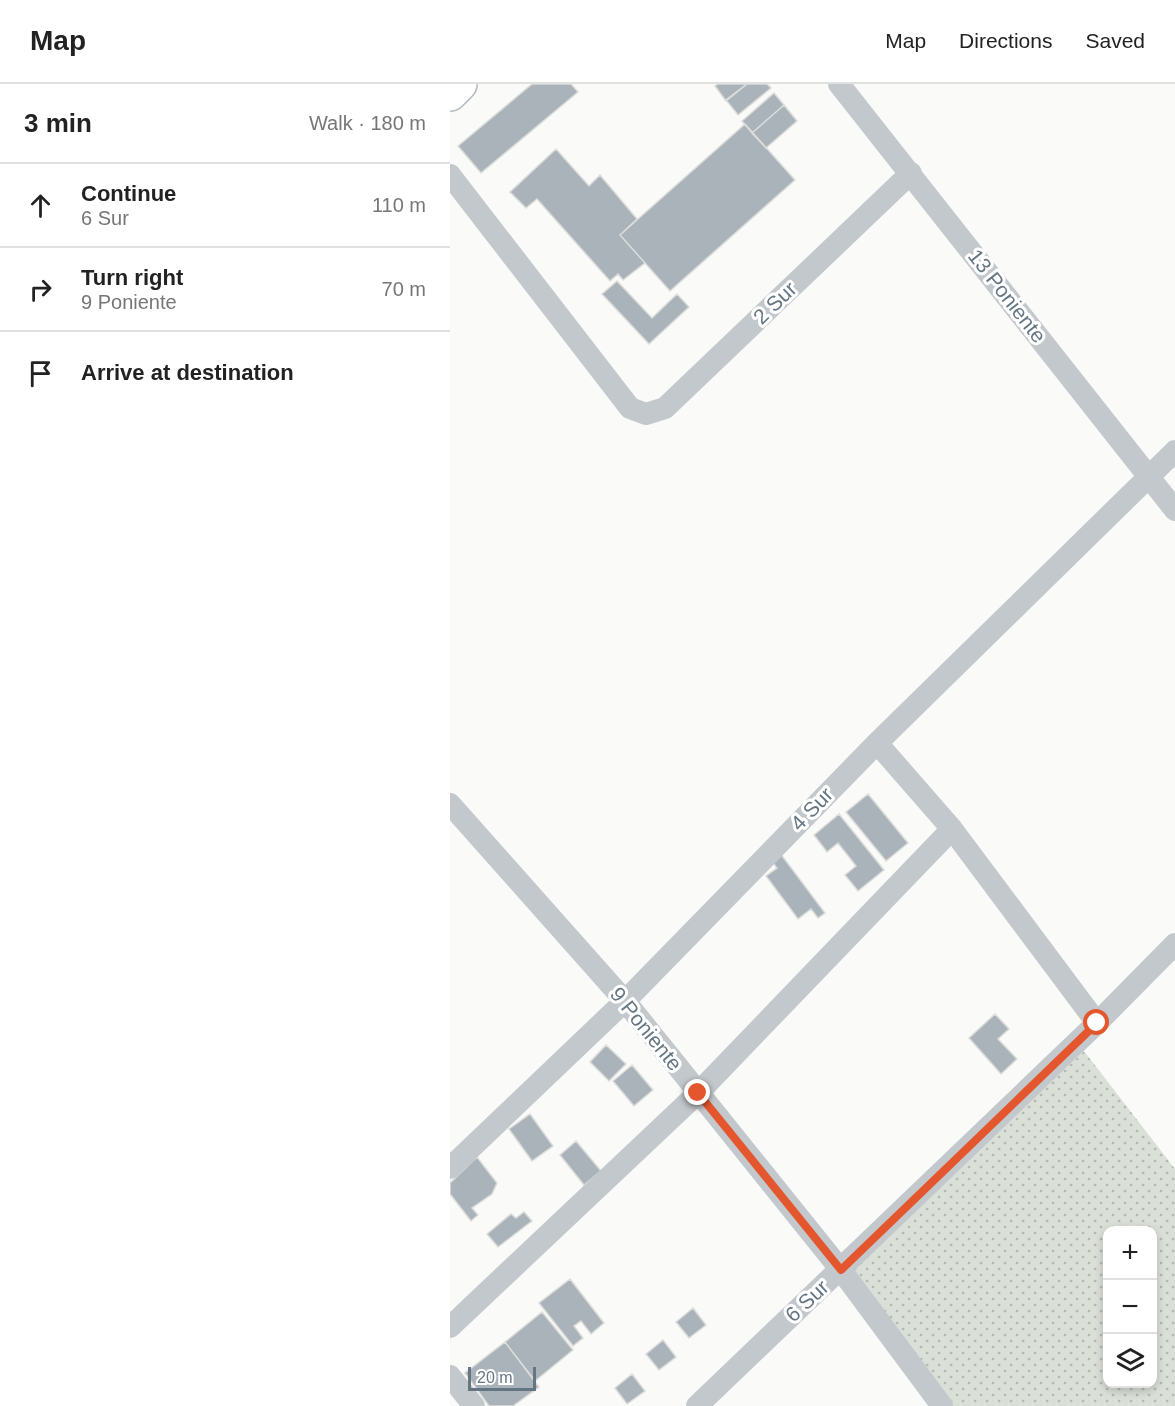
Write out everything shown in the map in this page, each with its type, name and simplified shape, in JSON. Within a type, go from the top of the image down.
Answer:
[{"type":"street","points":[[450,94],[460,84]]},
{"type":"street","name":"13 Poniente","points":[[839,84],[1175,510]]},
{"type":"street","name":"2 Sur","points":[[450,175],[630,408],[646,414],[666,408],[911,173]]},
{"type":"street","name":"4 Sur","points":[[450,1168],[624,1001],[877,743],[1149,479],[1175,451]]},
{"type":"street","points":[[877,743],[952,829],[1097,1023]]},
{"type":"street","name":"9 Poniente","points":[[450,804],[624,1001],[841,1270],[942,1406]]},
{"type":"street","points":[[450,1327],[698,1093],[952,829]]},
{"type":"street","name":"6 Sur","points":[[697,1406],[1097,1023],[1175,944]]},
{"type":"street","points":[[450,1376],[474,1406]]},
{"type":"shaded area","points":[[1084,1051],[1175,1169],[1175,1406],[952,1406],[851,1270]]},
{"type":"building","points":[[532,84],[571,84],[578,92],[481,173],[458,146]]},
{"type":"building","points":[[718,84],[747,84],[726,101],[715,86]]},
{"type":"building","points":[[747,84],[767,84],[771,88],[738,115],[726,100]]},
{"type":"building","points":[[774,93],[784,105],[752,133],[742,121]]},
{"type":"building","points":[[784,105],[797,121],[766,148],[752,133]]},
{"type":"building","points":[[745,124],[795,180],[670,291],[620,235]]},
{"type":"building","points":[[556,149],[589,186],[600,175],[637,219],[620,235],[645,263],[623,280],[618,274],[610,281],[537,199],[526,208],[510,192]]},
{"type":"building","points":[[617,281],[652,318],[677,294],[689,307],[649,344],[602,294]]},
{"type":"building","points":[[868,794],[908,843],[886,861],[846,812]]},
{"type":"building","points":[[839,814],[884,870],[858,891],[845,875],[856,866],[838,843],[827,852],[814,835]]},
{"type":"building","points":[[780,853],[825,913],[818,918],[811,909],[798,919],[766,876],[777,868],[771,860]]},
{"type":"building","points":[[995,1014],[1009,1029],[998,1039],[1017,1059],[1001,1074],[969,1038]]},
{"type":"building","points":[[606,1045],[626,1064],[609,1081],[590,1062]]},
{"type":"building","points":[[632,1065],[653,1090],[634,1106],[613,1081]]},
{"type":"building","points":[[530,1114],[553,1146],[532,1161],[509,1129]]},
{"type":"building","points":[[576,1141],[601,1171],[584,1185],[560,1155]]},
{"type":"building","points":[[477,1157],[497,1183],[492,1194],[472,1208],[478,1215],[471,1221],[450,1194],[450,1183]]},
{"type":"building","points":[[524,1212],[532,1221],[498,1247],[487,1234],[511,1214],[516,1218]]},
{"type":"building","points":[[570,1279],[604,1323],[591,1334],[581,1321],[574,1326],[583,1338],[573,1346],[539,1303]]},
{"type":"building","points":[[693,1308],[706,1325],[689,1338],[676,1322]]},
{"type":"building","points":[[542,1312],[573,1350],[535,1381],[505,1342]]},
{"type":"building","points":[[663,1340],[676,1357],[659,1370],[646,1354]]},
{"type":"building","points":[[505,1342],[539,1387],[513,1406],[489,1406],[465,1373]]},
{"type":"building","points":[[632,1374],[645,1391],[627,1404],[615,1388]]},
{"type":"route","points":[[698,1093],[841,1270],[1097,1023]]}]
